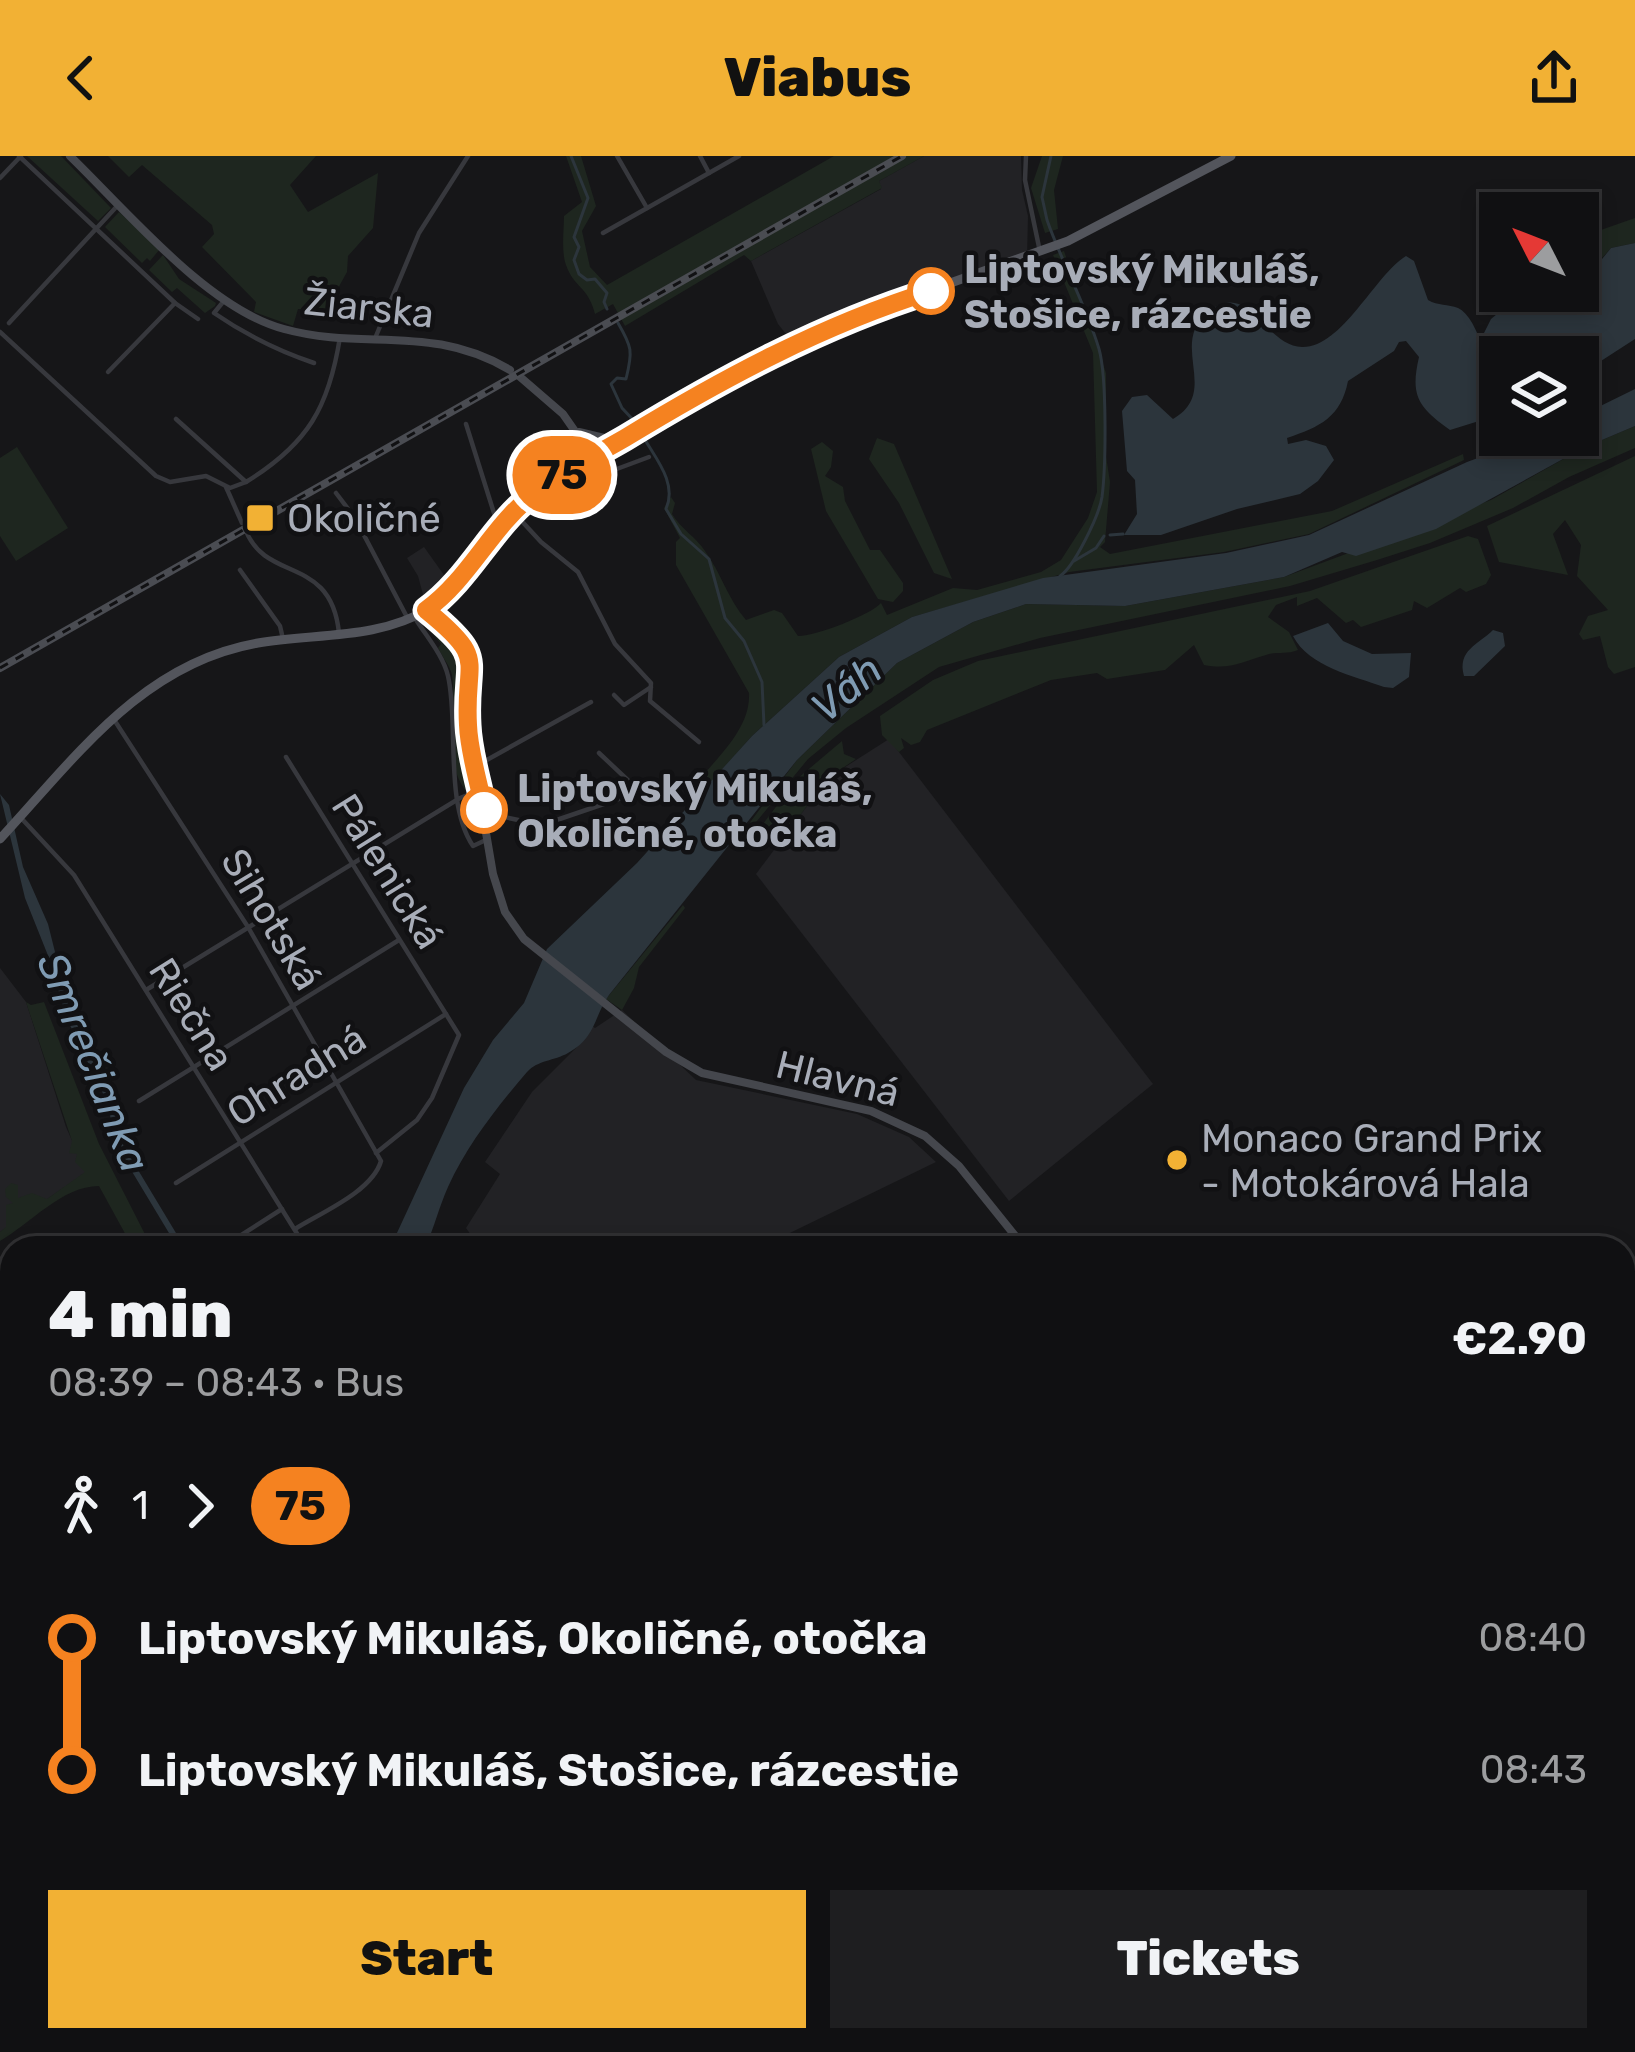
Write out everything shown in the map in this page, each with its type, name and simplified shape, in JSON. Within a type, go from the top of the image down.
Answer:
[{"type":"main road","points":[[0,839],[112,718],[147,688],[192,662],[283,639],[411,618],[464,575],[513,512],[568,471],[639,429],[825,329],[1050,248],[1131,212],[1231,156]]},
{"type":"street","points":[[0,178],[20,156],[198,320]]},
{"type":"street","name":"Žiarska","points":[[70,156],[224,301],[276,327],[340,337],[439,342],[483,355],[514,373],[577,431],[593,457]]},
{"type":"street","points":[[376,336],[419,232],[468,156]]},
{"type":"street","points":[[617,156],[647,208]]},
{"type":"street","points":[[700,156],[709,173]]},
{"type":"street","points":[[603,233],[739,156]]},
{"type":"street","points":[[1026,156],[1024,175],[1050,248]]},
{"type":"street","points":[[9,323],[120,204]]},
{"type":"street","name":"Žiarska","points":[[224,301],[214,313],[275,350],[314,362]]},
{"type":"street","points":[[108,372],[175,303]]},
{"type":"street","points":[[1,332],[157,476],[170,482],[206,476],[236,488],[276,462],[316,419],[331,382],[340,337]]},
{"type":"street","points":[[176,419],[246,482]]},
{"type":"street","points":[[466,424],[499,529]]},
{"type":"street","points":[[568,471],[577,454],[577,431],[618,441]]},
{"type":"street","points":[[593,457],[604,473],[649,457]]},
{"type":"street","points":[[226,487],[242,523]]},
{"type":"street","points":[[336,493],[448,677],[452,756],[469,842],[476,846],[488,839]]},
{"type":"street","points":[[513,512],[544,545],[576,569],[616,644],[651,687],[650,701],[698,742]]},
{"type":"street","points":[[246,531],[260,553],[300,572],[330,597],[339,633]]},
{"type":"street","points":[[240,570],[280,626],[283,639]]},
{"type":"street","name":"Hlavná","points":[[426,610],[452,631],[469,655],[468,727],[505,912],[538,951],[666,1052],[711,1077],[872,1112],[918,1132],[959,1166],[1015,1236]]},
{"type":"street","points":[[614,695],[624,704],[651,687]]},
{"type":"street","points":[[476,766],[592,702]]},
{"type":"street","name":"Sihotská","points":[[112,718],[248,927],[376,1153]]},
{"type":"street","points":[[599,753],[650,801]]},
{"type":"street","name":"Pálenická","points":[[286,757],[446,1014]]},
{"type":"street","points":[[146,990],[480,790]]},
{"type":"street","points":[[484,813],[542,825],[639,792]]},
{"type":"street","name":"Riečna","points":[[19,818],[68,867],[299,1236]]},
{"type":"street","points":[[140,1102],[399,940]]},
{"type":"street","points":[[295,1229],[374,1176],[381,1164],[376,1153],[410,1129],[430,1101],[459,1037],[446,1014]]},
{"type":"street","name":"Ohradná","points":[[176,1183],[446,1014]]},
{"type":"street","points":[[239,1236],[282,1209]]},
{"type":"shaded area","points":[[27,156],[61,156],[111,208],[98,221]]},
{"type":"shaded area","points":[[108,156],[316,156],[290,185],[308,212],[378,173],[373,228],[348,256],[347,272],[326,310],[298,309],[293,326],[254,312],[256,302],[202,247],[214,234],[212,225],[142,165],[129,177]]},
{"type":"shaded area","points":[[566,156],[581,156],[596,206],[582,231],[590,267],[607,285],[834,156],[924,156],[879,181],[882,188],[751,261],[744,255],[625,326],[613,304],[595,314],[566,265],[564,216],[582,202]]},
{"type":"shaded area","points":[[924,156],[1021,156],[1027,258],[794,344],[778,324],[751,261],[881,189],[879,181]]},
{"type":"shaded area","points":[[1042,156],[1063,156],[1054,190],[1058,229],[1045,233],[1031,188]]},
{"type":"shaded area","points":[[119,212],[159,250],[150,261],[147,258],[142,263],[105,227]]},
{"type":"shaded area","points":[[1635,218],[1635,243],[1611,248],[1601,259],[1599,231]]},
{"type":"shaded area","points":[[1064,251],[1106,373],[1110,482],[1105,542],[1100,547],[1110,554],[1332,511],[1463,454],[1464,460],[1309,534],[1224,552],[1069,572],[912,617],[839,657],[752,736],[691,804],[685,799],[743,723],[749,693],[676,565],[680,538],[664,508],[671,497],[675,503],[672,514],[705,551],[746,620],[774,610],[782,613],[798,636],[841,624],[881,603],[887,615],[953,588],[977,590],[1041,572],[1061,560],[1088,518],[1097,492],[1093,353],[1053,255]]},
{"type":"shaded area","points":[[163,255],[179,279],[215,306],[205,313],[149,270]]},
{"type":"shaded area","points":[[1635,426],[1635,448],[1430,543],[1290,586],[1040,638],[939,667],[808,759],[743,838],[739,837],[797,760],[897,663],[973,622],[1026,604],[1125,606],[1284,577],[1491,500],[1569,456],[1599,456],[1599,441]]},
{"type":"shaded area","points":[[877,438],[894,444],[952,579],[934,573],[899,503],[869,459]]},
{"type":"shaded area","points":[[822,442],[833,451],[825,476],[843,487],[845,501],[870,550],[880,550],[903,583],[903,591],[893,602],[878,599],[826,511],[811,449]]},
{"type":"shaded area","points":[[17,447],[68,528],[16,561],[0,536],[0,458]]},
{"type":"shaded area","points":[[1635,456],[1635,667],[1614,674],[1600,636],[1583,640],[1579,634],[1588,616],[1608,610],[1577,576],[1581,545],[1565,520],[1553,534],[1568,575],[1499,562],[1487,526]]},
{"type":"shaded area","points":[[1468,536],[1478,539],[1491,575],[1486,584],[1466,592],[1460,588],[1427,608],[1414,601],[1412,610],[1361,627],[1353,620],[1346,623],[1317,598],[1297,606],[1297,597],[1276,605],[1268,617],[1289,632],[1298,650],[1213,666],[1204,665],[1194,645],[1165,670],[1107,679],[1097,673],[1051,680],[927,730],[920,742],[911,745],[901,738],[904,748],[899,752],[882,735],[880,716],[933,680],[978,661],[1310,591]]},
{"type":"shaded area","points":[[424,547],[449,582],[425,602],[407,558]]},
{"type":"shaded area","points":[[423,622],[452,636],[464,662],[466,732],[474,782],[466,791],[452,750],[452,675],[438,648],[441,644]]},
{"type":"shaded area","points":[[889,739],[1153,1084],[1009,1201],[756,874],[828,778]]},
{"type":"shaded area","points":[[842,741],[844,754],[856,759],[828,778],[783,838],[753,837],[797,779]]},
{"type":"shaded area","points":[[683,905],[639,967],[622,1010],[606,999]]},
{"type":"shaded area","points":[[0,968],[26,1002],[66,1127],[86,1172],[0,1232]]},
{"type":"shaded area","points":[[26,1002],[44,1002],[99,1144],[146,1236],[126,1236],[99,1186],[72,1192],[7,1236],[0,1236],[6,1227],[6,1205],[13,1203],[5,1189],[11,1183],[18,1185],[18,1198],[32,1193],[47,1199],[85,1172],[75,1162],[77,1154],[69,1153],[72,1141]]},
{"type":"shaded area","points":[[622,1010],[696,1080],[857,1114],[909,1137],[936,1162],[784,1236],[472,1236],[466,1228],[500,1174],[485,1162],[532,1092],[579,1045],[588,1023],[595,1028]]},
{"type":"water","points":[[1635,243],[1635,339],[1599,362],[1599,336],[1485,336],[1491,319],[1500,312],[1599,312],[1599,256],[1602,259],[1611,248]]},
{"type":"water","points":[[1406,256],[1414,261],[1428,300],[1458,308],[1472,323],[1479,338],[1479,421],[1450,430],[1430,414],[1416,391],[1419,357],[1406,341],[1399,342],[1394,351],[1348,381],[1340,404],[1327,419],[1287,438],[1288,444],[1306,440],[1326,446],[1334,460],[1300,494],[1161,535],[1124,535],[1137,514],[1135,480],[1127,471],[1122,411],[1132,397],[1147,395],[1173,419],[1187,408],[1195,382],[1192,339],[1208,312],[1235,303],[1289,344],[1317,344],[1344,324]]},
{"type":"water","points":[[1635,389],[1635,426],[1599,441],[1599,407]]},
{"type":"water","name":"Váh","points":[[1483,456],[1568,456],[1436,529],[1356,556],[1342,552],[1284,577],[1125,606],[1026,604],[973,622],[897,663],[797,760],[609,995],[584,1041],[531,1068],[505,1099],[456,1171],[430,1236],[396,1236],[464,1088],[493,1040],[524,1003],[547,949],[637,863],[752,736],[839,657],[912,617],[1043,578],[1226,553],[1309,535]]},
{"type":"water","points":[[1328,623],[1343,641],[1372,654],[1411,653],[1409,677],[1393,688],[1384,687],[1310,656],[1293,636]]},
{"type":"water","points":[[1493,630],[1503,633],[1505,646],[1474,676],[1464,676],[1466,654]]},
{"type":"water","name":"Smrečianka","points":[[0,794],[9,805],[23,867],[48,924],[69,1008],[114,1099],[120,1140],[178,1236],[171,1236],[113,1140],[109,1106],[66,1017],[25,898]]},
{"type":"waterway","points":[[571,156],[588,198],[574,237],[579,247],[574,260],[579,274],[595,279],[607,293],[607,309]]},
{"type":"waterway","points":[[1051,156],[1042,197],[1099,349],[1105,422],[1100,505],[1079,552],[1060,576]]},
{"type":"waterway","points":[[618,323],[629,344],[630,362],[626,379],[617,378],[611,384],[622,408],[637,424]]},
{"type":"waterway","points":[[641,433],[667,479],[666,509],[681,534],[709,559],[725,618],[744,641],[762,682],[764,725]]},
{"type":"waterway","points":[[1110,535],[1123,534]]},
{"type":"waterway","points":[[1074,561],[1096,548],[1104,536]]},
{"type":"railway","points":[[0,668],[902,156]]},
{"type":"bus line","name":"75","points":[[484,810],[468,730],[469,655],[460,639],[426,610],[464,575],[533,494],[771,356],[825,329],[931,291]]},
{"type":"place","name":"Liptovský Mikuláš, Stošice, rázcestie","points":[[931,291]]},
{"type":"place","name":"Okoličné","points":[[260,518]]},
{"type":"place","name":"Liptovský Mikuláš, Okoličné, otočka","points":[[484,810]]},
{"type":"place","name":"Monaco Grand Prix - Motokárová Hala","points":[[1177,1160]]}]
